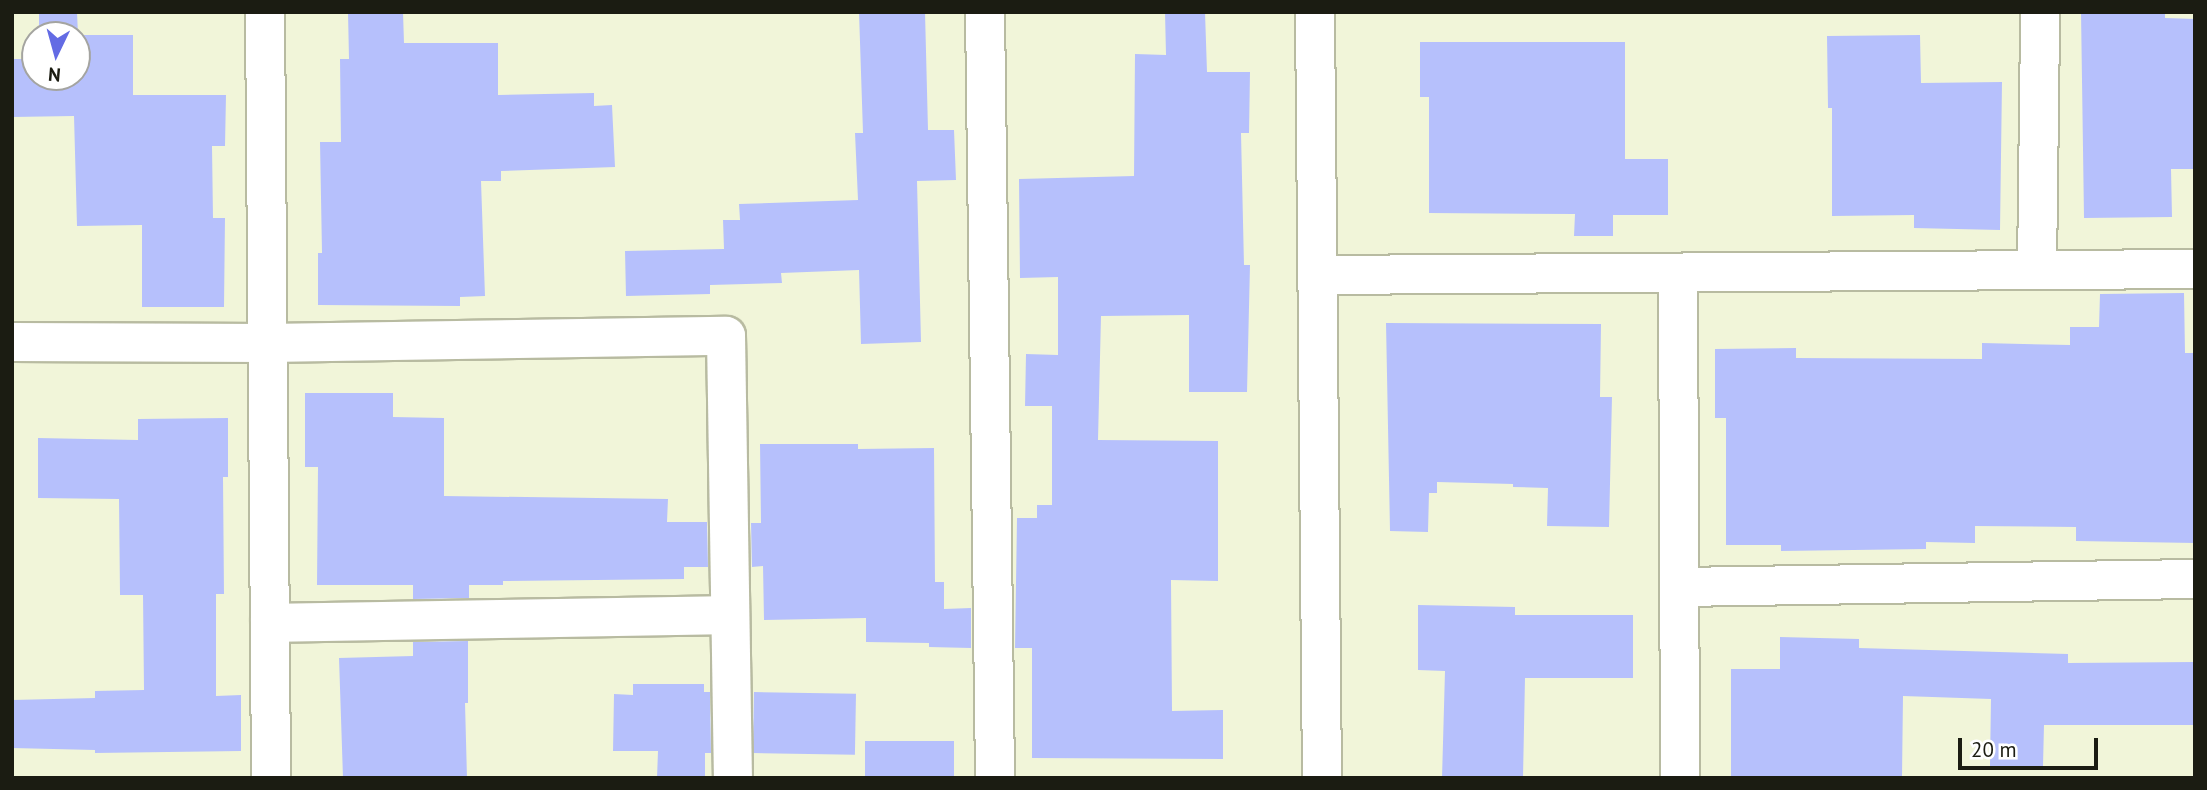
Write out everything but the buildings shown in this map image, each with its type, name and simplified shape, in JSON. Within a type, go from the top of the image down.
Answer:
[{"type":"street","points":[[265,12],[271,778]]},
{"type":"street","points":[[985,12],[995,778]]},
{"type":"street","points":[[1315,12],[1322,778]]},
{"type":"street","points":[[2037,270],[2040,12]]},
{"type":"street","points":[[1317,275],[2195,269]]},
{"type":"street","points":[[1678,273],[1680,778]]},
{"type":"street","points":[[12,342],[268,343],[726,336],[733,778]]},
{"type":"street","points":[[1679,587],[2195,579]]},
{"type":"street","points":[[270,623],[730,615]]}]
